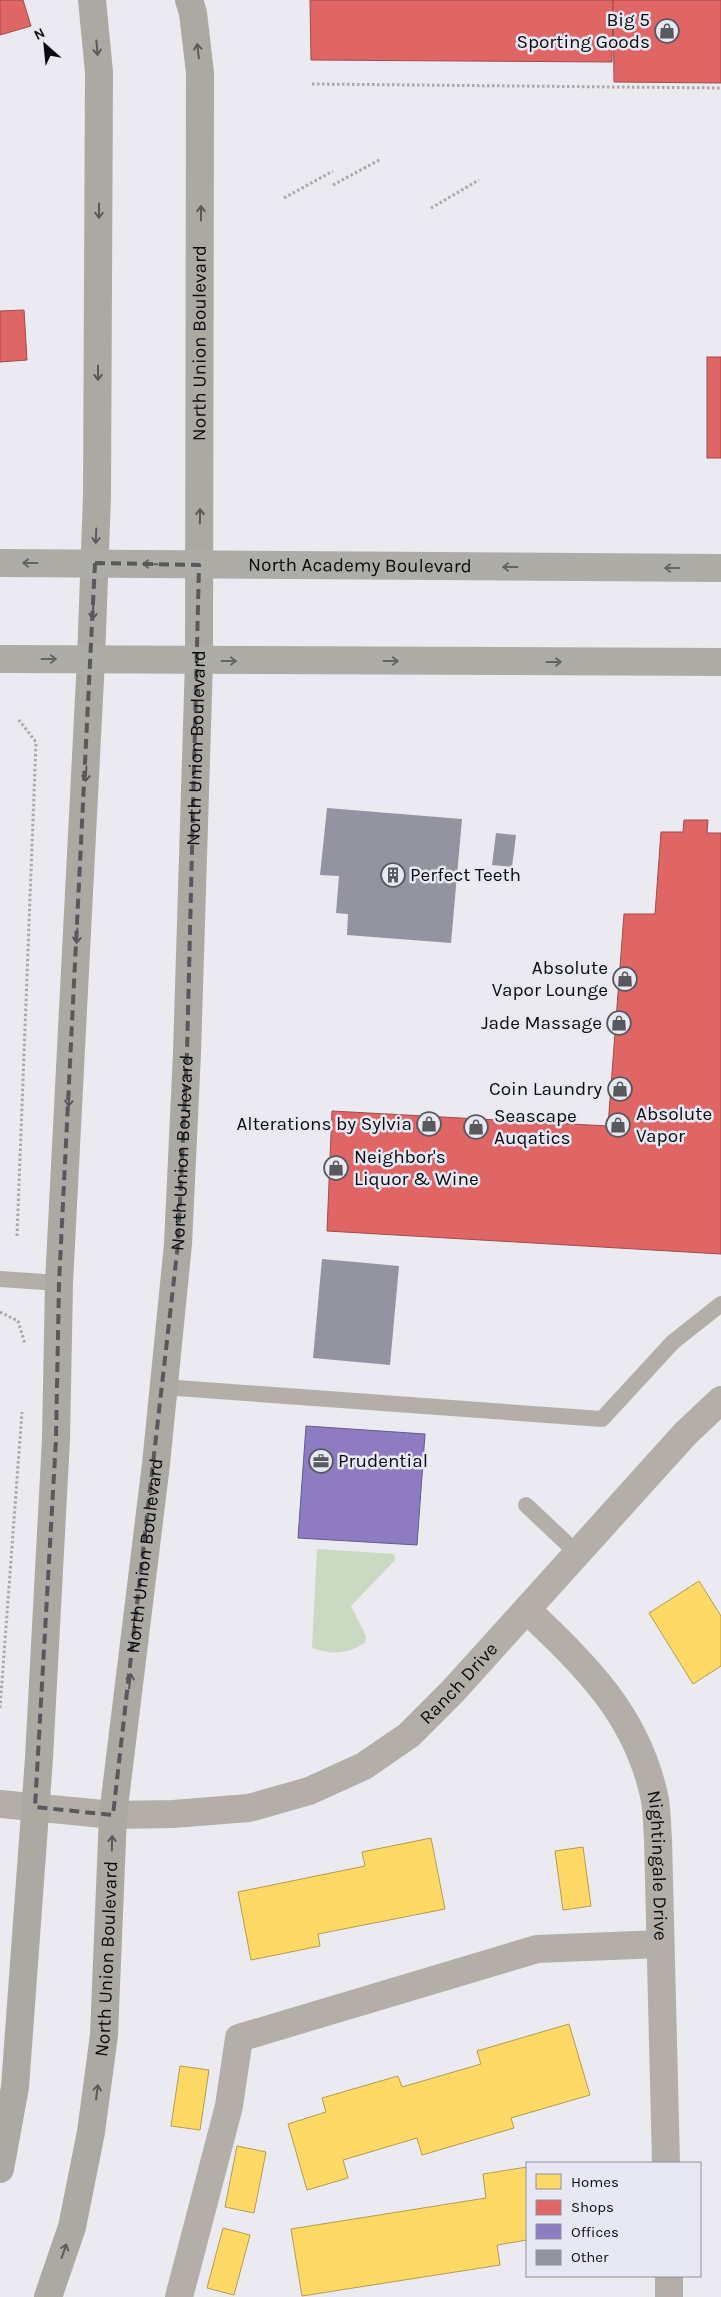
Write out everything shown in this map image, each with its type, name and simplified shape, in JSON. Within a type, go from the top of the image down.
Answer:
[{"type":"highway","name":"North Academy Boulevard","points":[[0,563],[721,568]]},
{"type":"highway","points":[[0,658],[199,661],[721,662]]},
{"type":"main road","points":[[0,2169],[15,2087],[35,1807],[56,1439],[60,1283],[91,659],[97,496],[99,72],[92,0]]},
{"type":"main road","name":"North Union Boulevard","points":[[48,2297],[72,2227],[92,2132],[104,2035],[113,1815],[163,1387],[178,1235],[187,1053],[199,661],[200,73],[193,13],[189,0]]},
{"type":"street","name":"Ranch Drive","points":[[0,1804],[113,1815],[183,1813],[249,1808],[309,1791],[364,1766],[409,1735],[453,1691],[685,1434],[721,1400]]},
{"type":"street","name":"Nightingale Drive","points":[[527,1610],[597,1678],[629,1727],[655,1800],[658,1839],[666,2162]]},
{"type":"street","points":[[179,2297],[229,2106],[239,2038],[537,1949],[660,1944]]},
{"type":"street","points":[[669,2277],[669,2297]]},
{"type":"lane","points":[[0,1279],[60,1283]]},
{"type":"lane","points":[[163,1387],[602,1419],[672,1342],[721,1304]]},
{"type":"lane","points":[[526,1505],[578,1554]]},
{"type":"path","points":[[312,84],[721,88]]},
{"type":"path","points":[[334,186],[382,159]]},
{"type":"path","points":[[284,198],[333,171]]},
{"type":"path","points":[[431,208],[479,180]]},
{"type":"path","points":[[17,1236],[36,742],[18,719]]},
{"type":"path","points":[[0,1312],[18,1321],[27,1352]]},
{"type":"path","points":[[0,1708],[22,1411]]},
{"type":"highlighted area","points":[[95,563],[199,565],[187,1053],[178,1244],[113,1815],[35,1807],[56,1439],[59,1283]]},
{"type":"green space","points":[[317,1549],[394,1554],[395,1560],[351,1606],[366,1636],[365,1643],[352,1649],[326,1652],[312,1648]]},
{"type":"building: Homes","points":[[699,1581],[721,1616],[721,1666],[693,1684],[649,1613]]},
{"type":"building: Homes","points":[[431,1838],[445,1909],[318,1934],[320,1946],[251,1960],[238,1892],[365,1866],[362,1852]]},
{"type":"building: Homes","points":[[583,1847],[591,1906],[563,1910],[555,1851]]},
{"type":"building: Homes","points":[[569,2024],[590,2095],[511,2118],[514,2128],[422,2155],[417,2138],[343,2160],[348,2178],[307,2190],[288,2124],[326,2112],[322,2098],[398,2076],[402,2087],[481,2064],[477,2051]]},
{"type":"building: Homes","points":[[180,2066],[209,2070],[200,2130],[171,2126]]},
{"type":"building: Homes","points":[[237,2146],[266,2152],[254,2213],[225,2207]]},
{"type":"building: Homes","points":[[526,2167],[526,2240],[497,2245],[500,2265],[302,2296],[291,2229],[486,2198],[483,2174]]},
{"type":"building: Homes","points":[[223,2228],[250,2235],[234,2295],[207,2288]]},
{"type":"building: Shops","points":[[0,0],[23,0],[31,26],[0,35]]},
{"type":"building: Shops","points":[[310,0],[613,0],[612,62],[311,60]]},
{"type":"building: Shops","name":"Big 5 Sporting Goods","points":[[613,0],[721,0],[721,83],[614,82]]},
{"type":"building: Shops","points":[[24,310],[27,360],[0,362],[0,311]]},
{"type":"building: Shops","points":[[707,357],[721,357],[721,458],[707,458]]},
{"type":"building: Shops","points":[[684,820],[708,820],[707,833],[721,833],[721,1254],[327,1231],[332,1111],[608,1126],[624,914],[655,914],[661,832],[683,832]]},
{"type":"building: Offices","points":[[306,1426],[425,1434],[417,1545],[298,1538]]},
{"type":"building: Other","name":"Perfect Teeth","points":[[327,808],[462,819],[451,943],[347,935],[348,914],[336,913],[339,876],[320,875]]},
{"type":"building: Other","points":[[496,833],[516,835],[512,867],[492,865]]},
{"type":"building: Other","points":[[322,1259],[399,1266],[390,1365],[313,1358]]},
{"type":"place","name":"Big 5 Sporting Goods","points":[[667,31]]},
{"type":"place","name":"Perfect Teeth","points":[[393,875]]},
{"type":"place","name":"Absolute Vapor Lounge","points":[[625,979]]},
{"type":"place","name":"Jade Massage","points":[[619,1023]]},
{"type":"place","name":"Coin Laundry","points":[[620,1089]]},
{"type":"place","name":"Alterations by Sylvia","points":[[429,1124]]},
{"type":"place","name":"Absolute Vapor","points":[[618,1125]]},
{"type":"place","name":"Seascape Auqatics","points":[[476,1127]]},
{"type":"place","name":"Neighbor's Liquor & Wine","points":[[336,1168]]},
{"type":"place","name":"Prudential","points":[[321,1461]]}]
